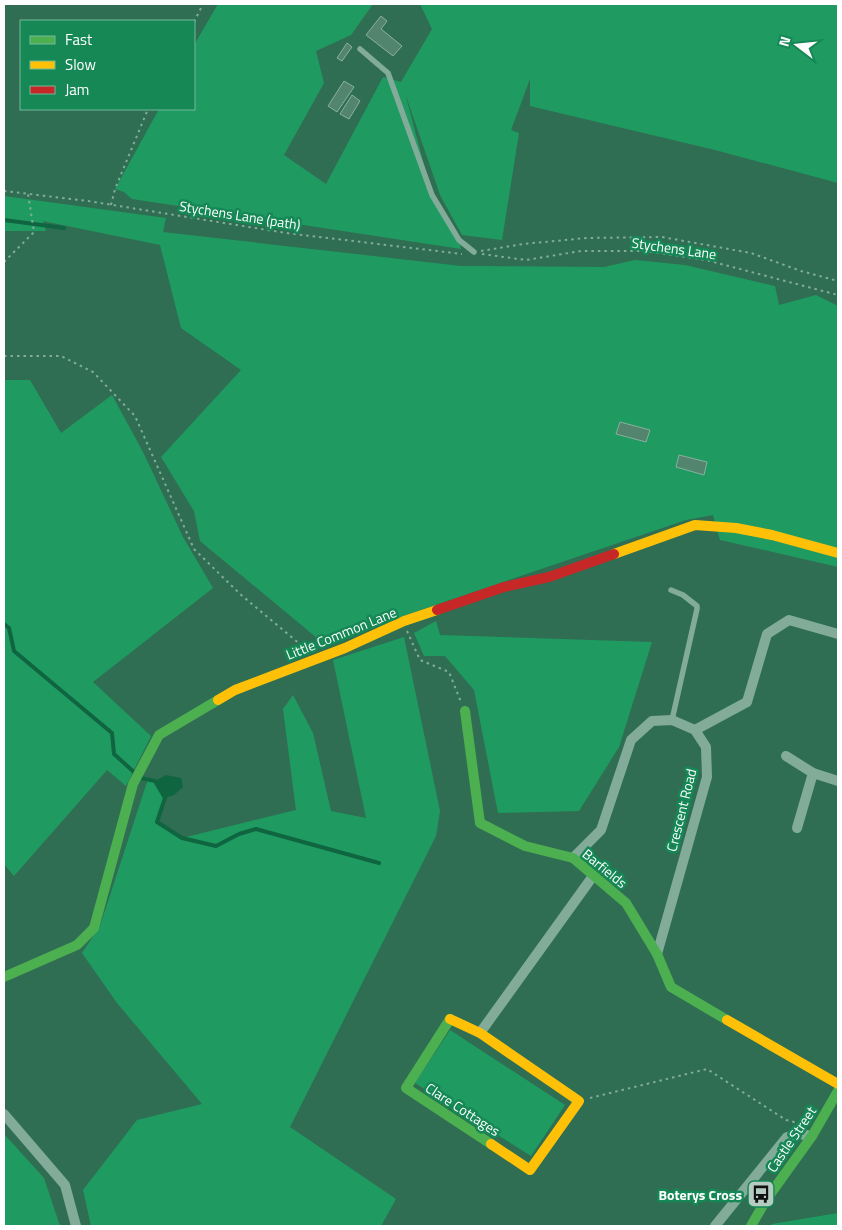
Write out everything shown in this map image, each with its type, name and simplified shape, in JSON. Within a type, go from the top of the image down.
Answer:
[{"type":"street","name":"Little Common Lane","points":[[4,977],[77,945],[94,928],[133,784],[159,735],[235,690],[404,621],[504,587],[549,577],[695,525],[736,528],[772,535],[838,553]]},
{"type":"street","points":[[573,858],[601,830],[631,740],[652,721],[672,720],[695,730],[747,702],[767,634],[789,620],[838,634]]},
{"type":"street","name":"Barfields","points":[[464,711],[480,823],[525,846],[573,858],[626,903],[657,954],[671,987],[838,1084]]},
{"type":"street","name":"Crescent Road","points":[[657,954],[707,777],[706,747],[695,730]]},
{"type":"street","points":[[786,756],[813,773],[838,781]]},
{"type":"street","points":[[797,828],[813,773]]},
{"type":"street","points":[[480,1033],[593,876]]},
{"type":"street","name":"Clare Cottages","points":[[450,1019],[480,1033],[579,1101],[530,1170],[406,1088],[450,1019]]},
{"type":"street","name":"Castle Street","points":[[751,1226],[766,1200],[818,1127],[838,1091]]},
{"type":"street","points":[[4,1114],[65,1185],[76,1226]]},
{"type":"street","points":[[715,1226],[787,1136],[800,1134],[812,1136]]},
{"type":"lane","points":[[360,49],[388,73],[432,195],[459,240],[474,252]]},
{"type":"lane","points":[[672,590],[683,595],[697,606],[697,609],[672,720]]},
{"type":"path","points":[[195,20],[203,4]]},
{"type":"path","points":[[111,205],[115,189],[148,110]]},
{"type":"path","name":"Stychens Lane (path)","points":[[4,191],[111,205],[286,233],[463,254],[474,252]]},
{"type":"path","points":[[4,262],[34,232],[28,194]]},
{"type":"path","points":[[474,252],[523,244],[586,238],[662,237],[751,253],[801,271],[838,281]]},
{"type":"path","name":"Stychens Lane","points":[[474,252],[526,260],[581,251],[645,251],[706,260],[838,295]]},
{"type":"path","points":[[4,356],[60,356],[93,372],[135,416],[194,549],[240,594],[317,658]]},
{"type":"path","points":[[404,621],[408,635],[420,660],[449,672],[464,711]]},
{"type":"path","points":[[579,1101],[707,1069],[786,1120],[818,1127]]},
{"type":"shaded area","points":[[218,4],[373,4],[351,35],[316,51],[324,83],[284,155],[326,184],[383,77],[401,82],[432,29],[420,4],[838,4],[838,183],[715,150],[530,106],[530,79],[511,130],[519,133],[502,240],[462,235],[440,195],[405,93],[432,195],[459,240],[461,249],[132,199],[124,192],[115,189],[158,110],[195,110],[195,43]]},
{"type":"shaded area","points":[[4,196],[166,218],[163,232],[461,266],[604,267],[635,260],[685,265],[775,286],[779,305],[816,295],[838,306],[838,567],[720,540],[713,515],[686,520],[323,643],[200,541],[194,511],[161,457],[241,370],[181,328],[160,245],[43,221],[46,231],[4,231]],"holes":[[[620,422],[650,430],[646,442],[616,434]]]},
{"type":"shaded area","points":[[4,380],[30,380],[61,433],[112,395],[143,452],[183,537],[213,588],[93,682],[151,736],[126,786],[107,770],[14,876],[4,864]]},
{"type":"shaded area","points":[[436,621],[440,635],[652,642],[619,747],[579,811],[498,813],[474,690],[445,656],[424,656],[414,633]]},
{"type":"shaded area","points":[[404,637],[440,811],[436,836],[290,1127],[396,1199],[381,1226],[91,1226],[83,1190],[137,1120],[202,1104],[117,1003],[82,953],[100,926],[148,779],[155,781],[165,798],[157,822],[182,838],[296,810],[283,709],[293,695],[313,733],[331,811],[366,818],[333,660]]},
{"type":"shaded area","points":[[166,775],[181,778],[183,787],[174,795],[165,798],[155,781]]},
{"type":"shaded area","points":[[450,1030],[565,1105],[531,1156],[415,1083]]},
{"type":"shaded area","points":[[4,1134],[44,1178],[60,1226],[4,1226]]},
{"type":"shaded area","points":[[838,1213],[838,1226],[770,1226],[772,1224]]},
{"type":"building","points":[[381,16],[387,21],[381,29],[402,46],[393,56],[366,35]]},
{"type":"building","points":[[347,43],[352,47],[342,61],[337,58]]},
{"type":"building","points":[[344,81],[354,87],[337,112],[328,106]]},
{"type":"building","points":[[352,95],[360,101],[349,119],[340,114]]},
{"type":"building","points":[[620,422],[650,430],[646,442],[616,434]]},
{"type":"building","points":[[679,455],[707,462],[704,475],[676,467]]},
{"type":"waterway","points":[[4,220],[64,228]]},
{"type":"waterway","points":[[4,624],[9,628],[14,651],[112,733],[114,754],[135,773]]},
{"type":"waterway","points":[[141,778],[155,781],[165,798],[157,822],[182,838],[216,846],[239,834],[256,829],[379,863]]},
{"type":"traffic: fast","points":[[4,977],[77,945],[94,928],[133,784],[159,735],[218,700]]},
{"type":"traffic: fast","points":[[465,711],[480,823],[525,846],[573,858],[626,903],[657,954],[671,987],[727,1020]]},
{"type":"traffic: fast","points":[[450,1019],[406,1088],[491,1144]]},
{"type":"traffic: fast","points":[[751,1226],[766,1200],[812,1136],[838,1091]]},
{"type":"traffic: slow","points":[[614,554],[695,525],[736,528],[772,535],[838,553]]},
{"type":"traffic: slow","points":[[218,700],[235,690],[345,648],[404,621],[437,610]]},
{"type":"traffic: slow","points":[[450,1019],[480,1033],[579,1101],[530,1170],[491,1144]]},
{"type":"traffic: slow","points":[[727,1020],[838,1084]]},
{"type":"traffic: jam","points":[[437,610],[504,587],[549,577],[614,554]]},
{"type":"place","name":"Boterys Cross","points":[[761,1194]]}]
